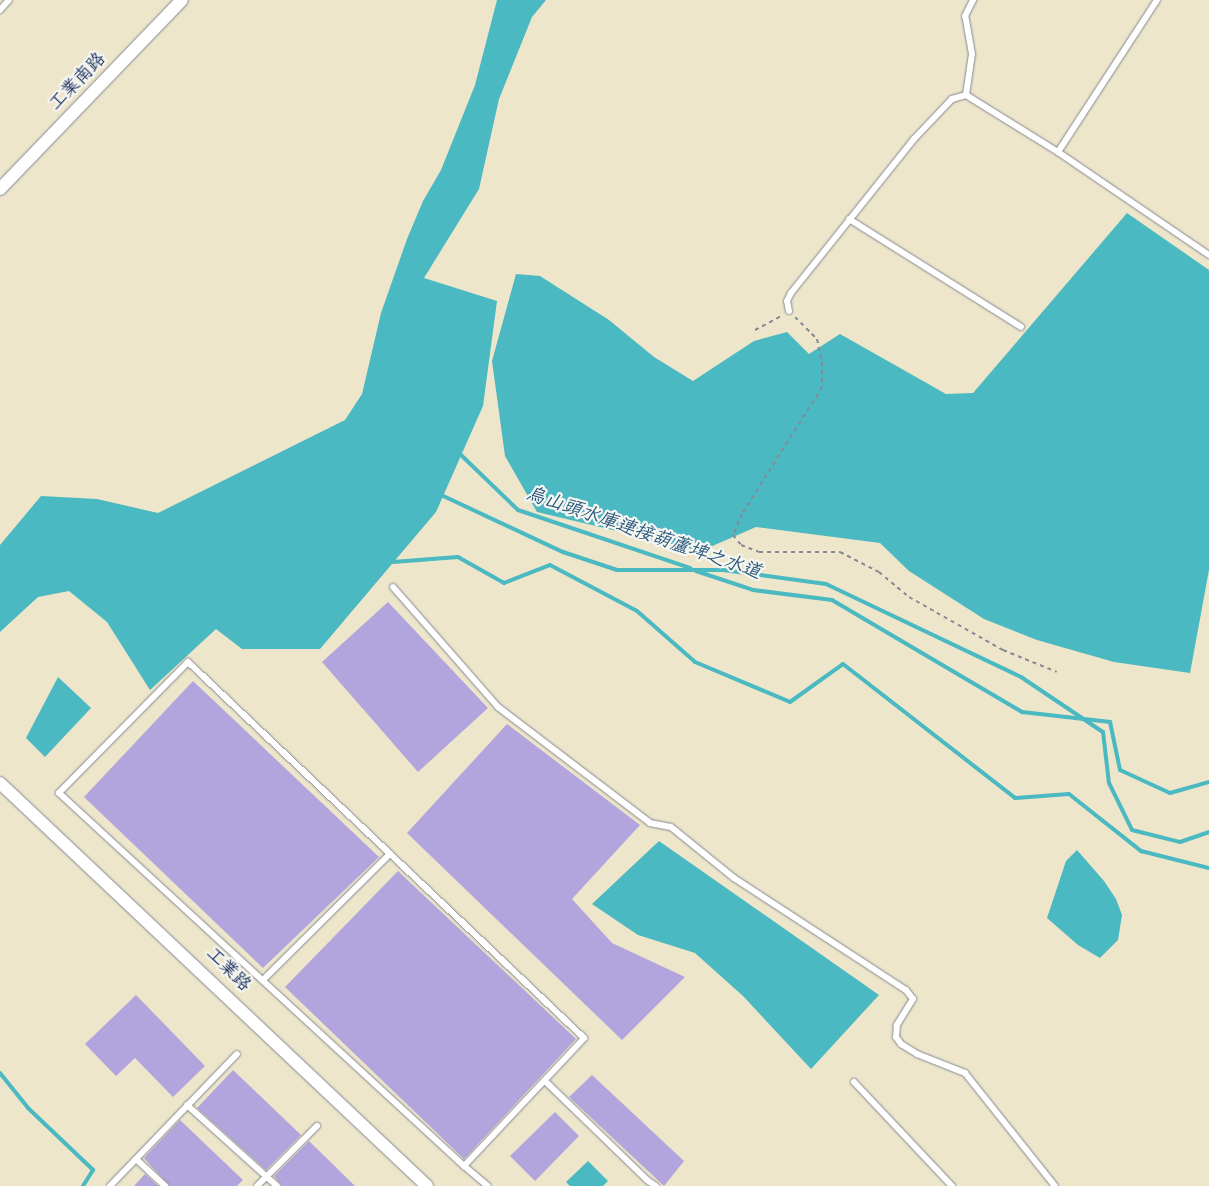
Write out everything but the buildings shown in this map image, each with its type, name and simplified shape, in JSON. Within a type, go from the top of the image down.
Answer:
[{"type":"street","name":"工業南路","points":[[0,189],[182,0]]},
{"type":"street","name":"工業路","points":[[0,784],[427,1186]]},
{"type":"lane","points":[[0,10],[10,0]]},
{"type":"lane","points":[[966,95],[972,54],[965,16],[973,0]]},
{"type":"lane","points":[[1058,152],[1157,0]]},
{"type":"lane","points":[[789,312],[787,301],[791,293],[914,139],[952,99],[966,95],[1058,152],[1209,256]]},
{"type":"lane","points":[[849,219],[1021,327]]},
{"type":"lane","points":[[393,587],[498,707],[650,823],[671,827],[734,878],[906,990],[913,1000],[897,1025],[896,1037],[901,1044],[918,1054],[965,1074],[1055,1186]]},
{"type":"lane","points":[[464,1166],[584,1038],[188,662],[59,793],[264,979],[464,1166],[488,1186]]},
{"type":"lane","points":[[264,979],[390,854]]},
{"type":"lane","points":[[110,1186],[237,1054]]},
{"type":"lane","points":[[545,1081],[647,1180],[656,1186]]},
{"type":"lane","points":[[854,1082],[952,1186]]},
{"type":"lane","points":[[187,1105],[277,1186]]},
{"type":"lane","points":[[257,1186],[316,1126]]},
{"type":"lane","points":[[136,1159],[165,1186]]},
{"type":"lane","points":[[641,1186],[647,1180]]},
{"type":"path","points":[[754,330],[789,312],[816,339],[822,362],[822,387],[742,514],[733,535],[740,545],[759,552],[840,552],[879,572],[909,597],[1003,650],[1057,672]]},
{"type":"water","points":[[497,0],[546,0],[532,17],[499,99],[479,189],[424,278],[497,301],[483,406],[436,512],[320,649],[242,649],[216,629],[150,690],[107,622],[69,591],[38,597],[0,632],[0,545],[41,496],[97,499],[158,513],[345,420],[362,394],[381,313],[407,239],[423,201],[441,170],[475,85]]},
{"type":"water","points":[[1127,213],[1209,270],[1209,570],[1190,673],[1114,662],[1037,640],[984,619],[909,571],[880,543],[756,527],[701,551],[537,512],[505,456],[492,361],[516,274],[540,276],[609,320],[654,357],[693,381],[754,341],[787,332],[809,354],[840,334],[946,394],[973,393]]},
{"type":"water","points":[[58,677],[91,708],[45,757],[26,738]]},
{"type":"water","points":[[659,841],[879,995],[811,1069],[743,996],[695,953],[638,935],[592,904]]},
{"type":"water","points":[[1077,850],[1104,881],[1116,899],[1122,915],[1118,940],[1100,958],[1078,945],[1047,918],[1066,861]]},
{"type":"water","points":[[588,1161],[608,1181],[603,1186],[570,1186],[566,1182]]},
{"type":"waterway","name":"烏山頭水庫連接葫蘆埤之水道","points":[[461,455],[518,510],[690,568]]},
{"type":"waterway","points":[[439,494],[563,552],[617,570],[723,570],[826,584],[1021,677],[1103,732],[1109,783],[1132,830],[1180,842],[1209,832]]},
{"type":"waterway","name":"烏山頭水庫連接葫蘆埤之水道","points":[[393,562],[458,557],[504,583],[550,565],[637,611],[695,662],[790,702],[843,664],[1015,798],[1069,794],[1141,851],[1209,868]]},
{"type":"waterway","name":"烏山頭水庫連接葫蘆埤之水道","points":[[696,571],[753,590],[832,600],[1022,712],[1110,722],[1120,770],[1170,793],[1209,782]]},
{"type":"waterway","points":[[0,1073],[28,1108],[93,1170],[83,1186]]}]
